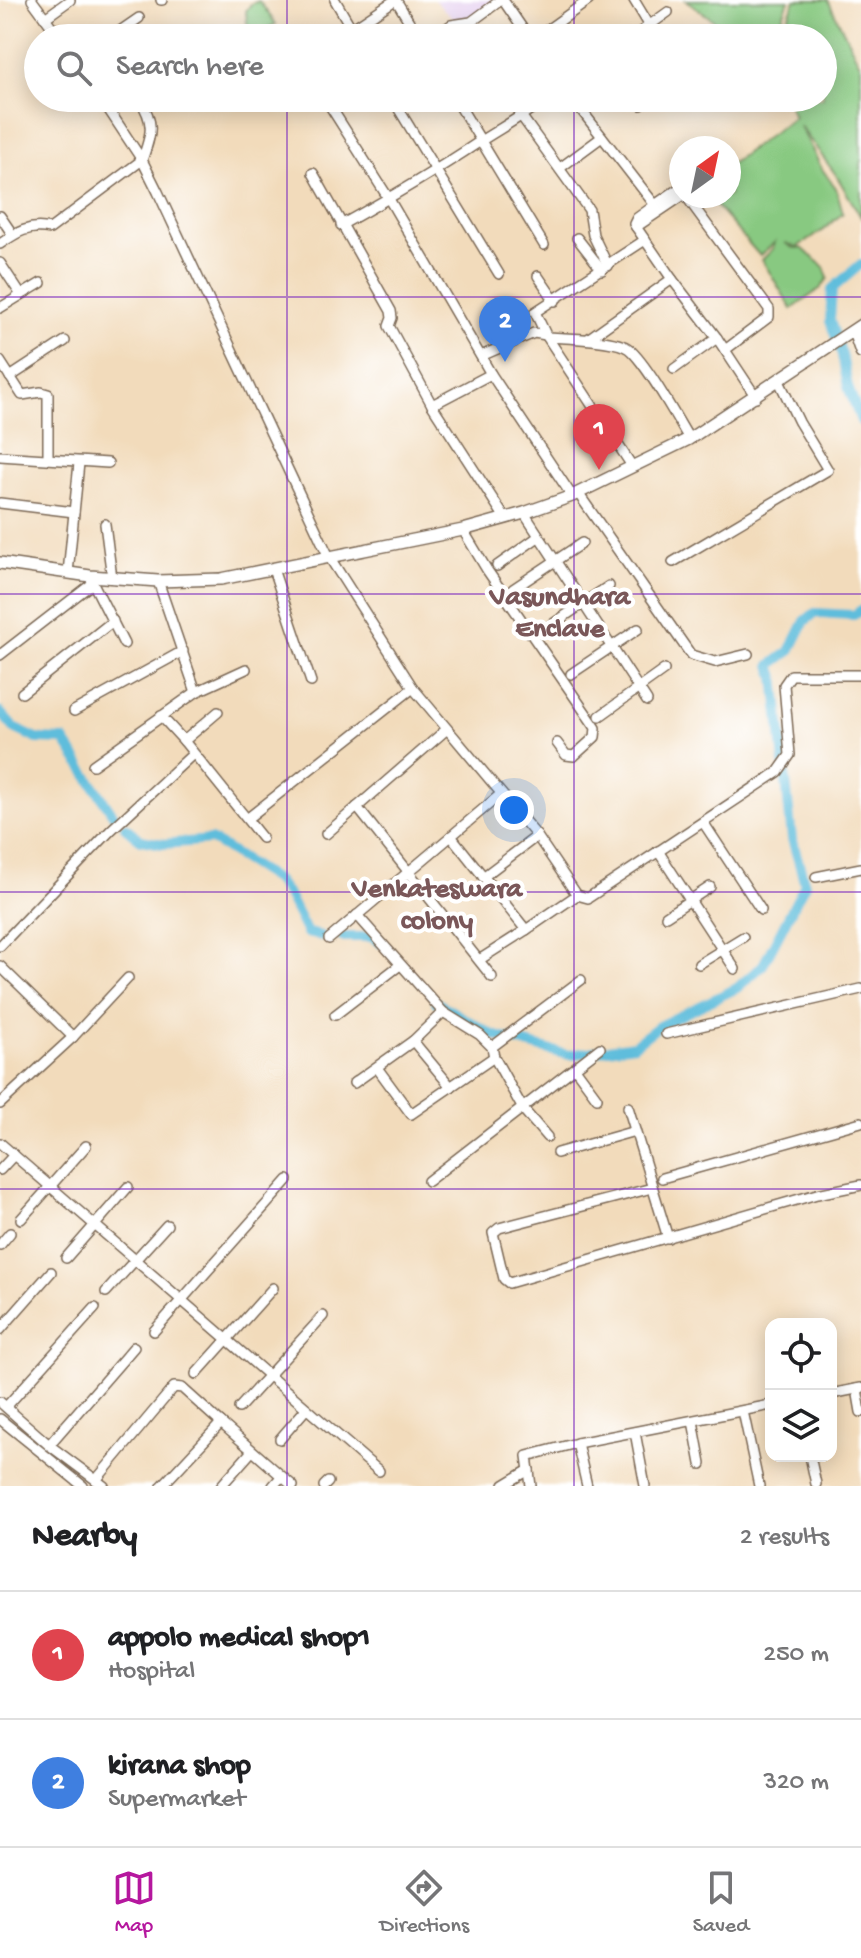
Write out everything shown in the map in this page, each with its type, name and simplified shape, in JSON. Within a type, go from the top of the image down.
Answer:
[{"type":"street","points":[[32,0],[50,24]]},
{"type":"street","points":[[45,18],[70,0]]},
{"type":"street","points":[[335,0],[349,24]]},
{"type":"street","points":[[367,24],[396,0],[411,24]]},
{"type":"street","points":[[466,24],[502,0],[519,24]]},
{"type":"street","points":[[556,24],[589,0]]},
{"type":"street","points":[[634,0],[647,24]]},
{"type":"street","points":[[653,24],[668,12]]},
{"type":"street","points":[[130,24],[139,18]]},
{"type":"street","points":[[110,112],[142,160],[328,555],[413,688],[537,836],[581,899],[588,898],[786,764],[790,744],[784,685],[788,677],[794,674],[861,675]]},
{"type":"street","points":[[0,244],[25,229],[39,226],[50,229],[142,160],[151,130],[147,112]]},
{"type":"street","points":[[334,112],[389,199],[491,374],[691,655],[715,662],[748,654]]},
{"type":"street","points":[[401,112],[499,274]]},
{"type":"street","points":[[463,112],[544,245]]},
{"type":"street","points":[[341,225],[438,171],[528,112]]},
{"type":"street","points":[[583,112],[655,205]]},
{"type":"street","points":[[522,117],[589,210],[593,235],[605,268]]},
{"type":"street","points":[[560,168],[602,137]]},
{"type":"street","points":[[313,173],[391,311],[389,326],[432,405],[505,518]]},
{"type":"street","points":[[669,195],[637,218],[636,227],[756,397]]},
{"type":"street","points":[[636,227],[669,206]]},
{"type":"street","points":[[693,208],[769,309],[769,317],[725,350]]},
{"type":"street","points":[[0,216],[13,235]]},
{"type":"street","points":[[577,238],[605,268]]},
{"type":"street","points":[[632,466],[547,336],[535,312],[645,240]]},
{"type":"street","points":[[0,263],[21,295]]},
{"type":"street","points":[[538,276],[555,301]]},
{"type":"street","points":[[588,339],[672,279]]},
{"type":"street","points":[[0,308],[41,283]]},
{"type":"street","points":[[1,561],[92,580],[221,579],[463,530],[575,495],[689,439],[857,328],[861,352]]},
{"type":"street","points":[[481,356],[534,333],[628,347],[689,439]]},
{"type":"street","points":[[674,369],[717,338]]},
{"type":"street","points":[[10,377],[65,341]]},
{"type":"street","points":[[0,361],[22,395],[48,394],[48,458]]},
{"type":"street","points":[[432,405],[491,374]]},
{"type":"street","points":[[673,562],[828,470],[779,381]]},
{"type":"street","points":[[0,456],[108,463]]},
{"type":"street","points":[[68,573],[79,463]]},
{"type":"street","points":[[0,503],[74,512]]},
{"type":"street","points":[[524,513],[647,701]]},
{"type":"street","points":[[105,524],[112,578]]},
{"type":"street","points":[[463,530],[596,728],[595,737],[574,756],[566,755],[557,743]]},
{"type":"street","points":[[497,566],[538,537]]},
{"type":"street","points":[[513,589],[582,543]]},
{"type":"street","points":[[273,569],[311,682]]},
{"type":"street","points":[[92,580],[124,644]]},
{"type":"street","points":[[0,655],[92,580]]},
{"type":"street","points":[[158,581],[196,692]]},
{"type":"street","points":[[541,632],[609,586]]},
{"type":"street","points":[[22,693],[113,621]]},
{"type":"street","points":[[571,674],[638,629]]},
{"type":"street","points":[[74,711],[183,651]]},
{"type":"street","points":[[93,765],[196,692],[246,669]]},
{"type":"street","points":[[600,716],[664,670]]},
{"type":"street","points":[[248,818],[413,688]]},
{"type":"street","points":[[184,741],[218,712]]},
{"type":"street","points":[[161,716],[262,838]]},
{"type":"street","points":[[326,834],[447,729]]},
{"type":"street","points":[[0,946],[118,823],[193,754]]},
{"type":"street","points":[[329,939],[501,794]]},
{"type":"street","points":[[357,807],[492,977]]},
{"type":"street","points":[[703,822],[761,910]]},
{"type":"street","points":[[451,836],[526,930]]},
{"type":"street","points":[[483,877],[537,836]]},
{"type":"street","points":[[658,851],[735,969]]},
{"type":"street","points":[[816,877],[861,868]]},
{"type":"street","points":[[666,916],[710,887]]},
{"type":"street","points":[[479,960],[577,895]]},
{"type":"street","points":[[357,915],[443,1012],[480,1035],[493,1052],[523,1109],[547,1137]]},
{"type":"street","points":[[699,964],[743,937]]},
{"type":"street","points":[[335,1015],[400,965]]},
{"type":"street","points":[[0,966],[73,1037]]},
{"type":"street","points":[[0,1104],[73,1037],[128,978]]},
{"type":"street","points":[[378,1069],[411,1114],[451,1087],[581,980]]},
{"type":"street","points":[[666,1034],[861,989]]},
{"type":"street","points":[[354,1083],[378,1069],[443,1012]]},
{"type":"street","points":[[413,1041],[451,1087]]},
{"type":"street","points":[[428,1181],[600,1048]]},
{"type":"street","points":[[575,1068],[597,1098]]},
{"type":"street","points":[[628,1107],[668,1238]]},
{"type":"street","points":[[662,1178],[861,1122]]},
{"type":"street","points":[[557,1153],[635,1131]]},
{"type":"street","points":[[0,1143],[379,1471]]},
{"type":"street","points":[[21,1219],[86,1146]]},
{"type":"street","points":[[0,1170],[14,1155]]},
{"type":"street","points":[[154,1331],[288,1180]]},
{"type":"street","points":[[652,1188],[499,1228],[493,1233],[501,1274],[509,1283],[817,1194],[861,1185]]},
{"type":"street","points":[[66,1258],[128,1187]]},
{"type":"street","points":[[106,1292],[167,1225]]},
{"type":"street","points":[[0,1245],[10,1233]]},
{"type":"street","points":[[0,1330],[51,1272]]},
{"type":"street","points":[[196,1374],[273,1288]]},
{"type":"street","points":[[95,1308],[3,1405],[100,1483],[174,1387],[182,1388],[293,1486]]},
{"type":"street","points":[[239,1408],[323,1316]]},
{"type":"street","points":[[49,1445],[134,1347]]},
{"type":"street","points":[[837,1393],[859,1389],[861,1412]]},
{"type":"street","points":[[531,1486],[527,1456],[577,1443],[765,1406]]},
{"type":"street","points":[[280,1439],[306,1409]]},
{"type":"street","points":[[743,1411],[759,1486]]},
{"type":"street","points":[[0,1419],[83,1486]]},
{"type":"street","points":[[693,1421],[701,1464]]},
{"type":"street","points":[[162,1486],[221,1423]]},
{"type":"street","points":[[635,1432],[645,1486]]},
{"type":"street","points":[[577,1443],[587,1486]]},
{"type":"street","points":[[221,1486],[252,1451]]},
{"type":"street","points":[[65,1472],[73,1462]]},
{"type":"street","points":[[811,1462],[816,1484]]},
{"type":"street","points":[[504,1485],[529,1470]]},
{"type":"street","points":[[273,1486],[281,1477]]},
{"type":"shaded area","points":[[434,0],[494,0],[474,18],[455,20]]},
{"type":"green space","points":[[686,0],[789,0],[780,24],[716,22]]},
{"type":"green space","points":[[795,0],[828,0],[861,66],[861,217],[836,175],[800,126],[822,169],[836,188],[843,213],[797,247],[785,243],[793,248],[802,248],[824,267],[828,278],[821,288],[792,309],[762,260],[773,249],[775,242],[760,256],[718,208],[741,208],[741,156],[794,117],[792,112],[837,112],[837,24],[786,24]]},
{"type":"green space","points":[[259,1],[276,24],[248,24],[246,11],[251,4]]},
{"type":"waterway","points":[[861,264],[832,289],[830,321],[861,421]]},
{"type":"waterway","points":[[436,1002],[493,1035],[569,1055],[634,1045],[659,1026],[737,988],[763,965],[805,884],[792,839],[775,677],[771,665],[790,651],[805,621],[815,613],[854,615],[861,610]]},
{"type":"waterway","points":[[0,712],[14,728],[37,739],[64,740],[114,816]]},
{"type":"waterway","points":[[125,827],[141,840],[163,844],[211,840],[277,881],[307,933],[321,936]]},
{"type":"waterway","points":[[342,937],[372,937],[380,943]]},
{"type":"place","name":"kirana shop","points":[[505,362]]},
{"type":"place","name":"appolo medical shop1","points":[[599,470]]},
{"type":"district","name":"Vasundhara Enclave","points":[[560,610]]},
{"type":"district","name":"Venkateswara colony","points":[[437,902]]}]
